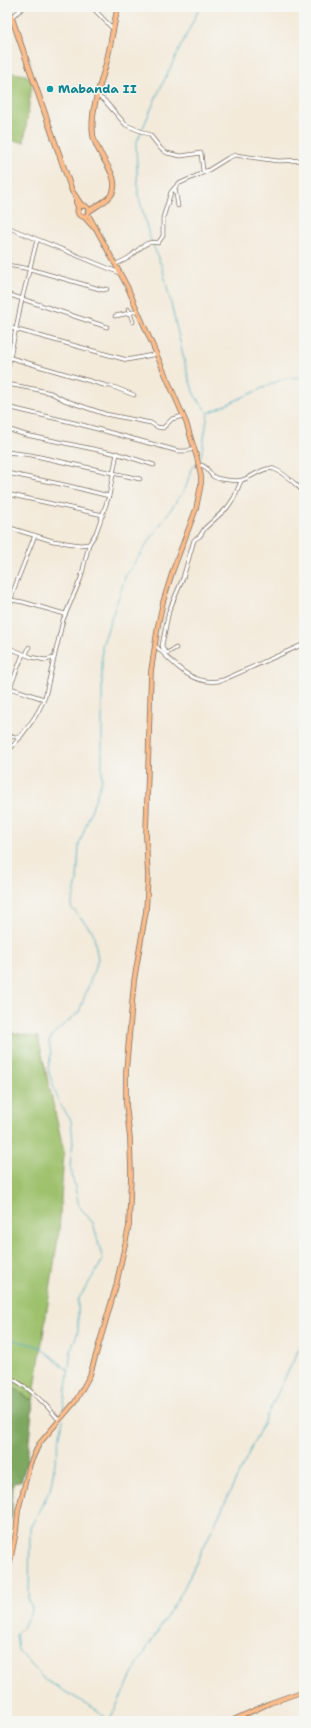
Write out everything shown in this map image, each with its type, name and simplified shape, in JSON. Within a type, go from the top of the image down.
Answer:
[{"type":"highway","points":[[8,7],[72,191],[76,198],[76,202],[85,211],[99,204],[112,194],[115,183],[112,174],[98,150],[94,138],[93,112],[118,7]]},
{"type":"main road","points":[[7,26],[12,18]]},
{"type":"main road","points":[[7,1578],[16,1532],[18,1512],[30,1464],[39,1444],[80,1395],[90,1375],[116,1286],[129,1226],[131,1174],[130,1139],[126,1104],[126,1071],[134,981],[146,911],[148,878],[146,835],[150,697],[155,644],[158,624],[167,588],[199,500],[201,484],[199,465],[194,448],[183,416],[157,354],[121,273],[85,211]]},
{"type":"main road","points":[[231,1721],[270,1703],[304,1691]]},
{"type":"street","points":[[12,18],[24,7]]},
{"type":"street","points":[[92,7],[112,28]]},
{"type":"street","points":[[97,96],[104,100],[126,125],[150,135],[161,149],[167,153],[181,156],[201,154],[203,170],[207,171]]},
{"type":"street","points":[[116,264],[130,257],[142,246],[152,242],[158,243],[161,241],[164,234],[163,220],[168,207],[169,195],[178,184],[207,171],[228,158],[235,156],[278,161],[304,160]]},
{"type":"street","points":[[175,188],[178,206]]},
{"type":"street","points":[[7,227],[121,273]]},
{"type":"street","points":[[7,371],[11,358],[22,299],[37,240]]},
{"type":"street","points":[[7,265],[30,269],[103,290],[108,289]]},
{"type":"street","points":[[7,294],[107,326]]},
{"type":"street","points":[[128,309],[134,322]]},
{"type":"street","points":[[115,316],[138,310]]},
{"type":"street","points":[[7,327],[127,360],[157,354]]},
{"type":"street","points":[[11,358],[111,386],[134,395]]},
{"type":"street","points":[[7,384],[34,388],[106,414],[151,423],[157,427],[164,428],[172,418],[183,416]]},
{"type":"street","points":[[7,407],[75,423],[178,451],[187,451],[194,448]]},
{"type":"street","points":[[7,429],[26,435],[117,453],[154,465]]},
{"type":"street","points":[[7,452],[31,455],[140,479]]},
{"type":"street","points":[[7,753],[20,738],[44,700],[65,614],[81,578],[89,544],[103,515],[109,496],[117,453]]},
{"type":"street","points":[[199,465],[206,468],[214,478],[241,481],[266,469],[272,469],[281,473],[304,492]]},
{"type":"street","points":[[7,473],[109,496]]},
{"type":"street","points":[[176,648],[167,653],[163,649],[162,645],[168,612],[183,578],[194,540],[200,536],[205,528],[227,508],[234,498],[241,481]]},
{"type":"street","points":[[7,494],[103,515]]},
{"type":"street","points":[[7,527],[53,541],[86,545],[89,544]]},
{"type":"street","points":[[7,614],[35,535]]},
{"type":"street","points":[[11,600],[65,614]]},
{"type":"street","points":[[155,644],[181,671],[197,680],[210,682],[222,680],[304,644]]},
{"type":"street","points":[[7,647],[45,660],[54,658]]},
{"type":"street","points":[[29,647],[8,688],[44,700]]},
{"type":"street","points":[[7,735],[20,738]]},
{"type":"street","points":[[7,1376],[48,1406],[59,1420]]},
{"type":"green space","points":[[7,72],[26,75],[32,83],[24,142],[7,140]]},
{"type":"green space","points":[[7,1032],[38,1037],[64,1152],[59,1231],[33,1401],[7,1383]]},
{"type":"green space","points":[[7,1383],[33,1401],[27,1461],[21,1482],[13,1483],[12,1518],[7,1518]]},
{"type":"waterway","points":[[200,7],[158,93],[136,144],[138,194],[149,235],[163,270],[188,376],[195,396],[208,413]]},
{"type":"waterway","points":[[201,458],[208,413],[285,378],[304,377]]},
{"type":"waterway","points":[[63,1412],[71,1351],[78,1331],[78,1300],[103,1260],[93,1223],[79,1206],[70,1165],[73,1142],[71,1120],[59,1103],[48,1069],[51,1054],[49,1042],[52,1035],[79,1012],[98,959],[93,932],[71,907],[77,882],[79,845],[102,780],[102,646],[126,575],[186,487],[191,469],[196,464]]},
{"type":"waterway","points":[[7,1338],[40,1347],[69,1371]]},
{"type":"waterway","points":[[109,1721],[139,1661],[182,1592],[298,1351],[304,1343]]},
{"type":"waterway","points":[[63,1420],[50,1490],[30,1528],[29,1600],[32,1610],[23,1627],[16,1634],[18,1650],[45,1680],[97,1710],[108,1720]]},
{"type":"place","name":"Mabanda II","points":[[50,89]]}]
